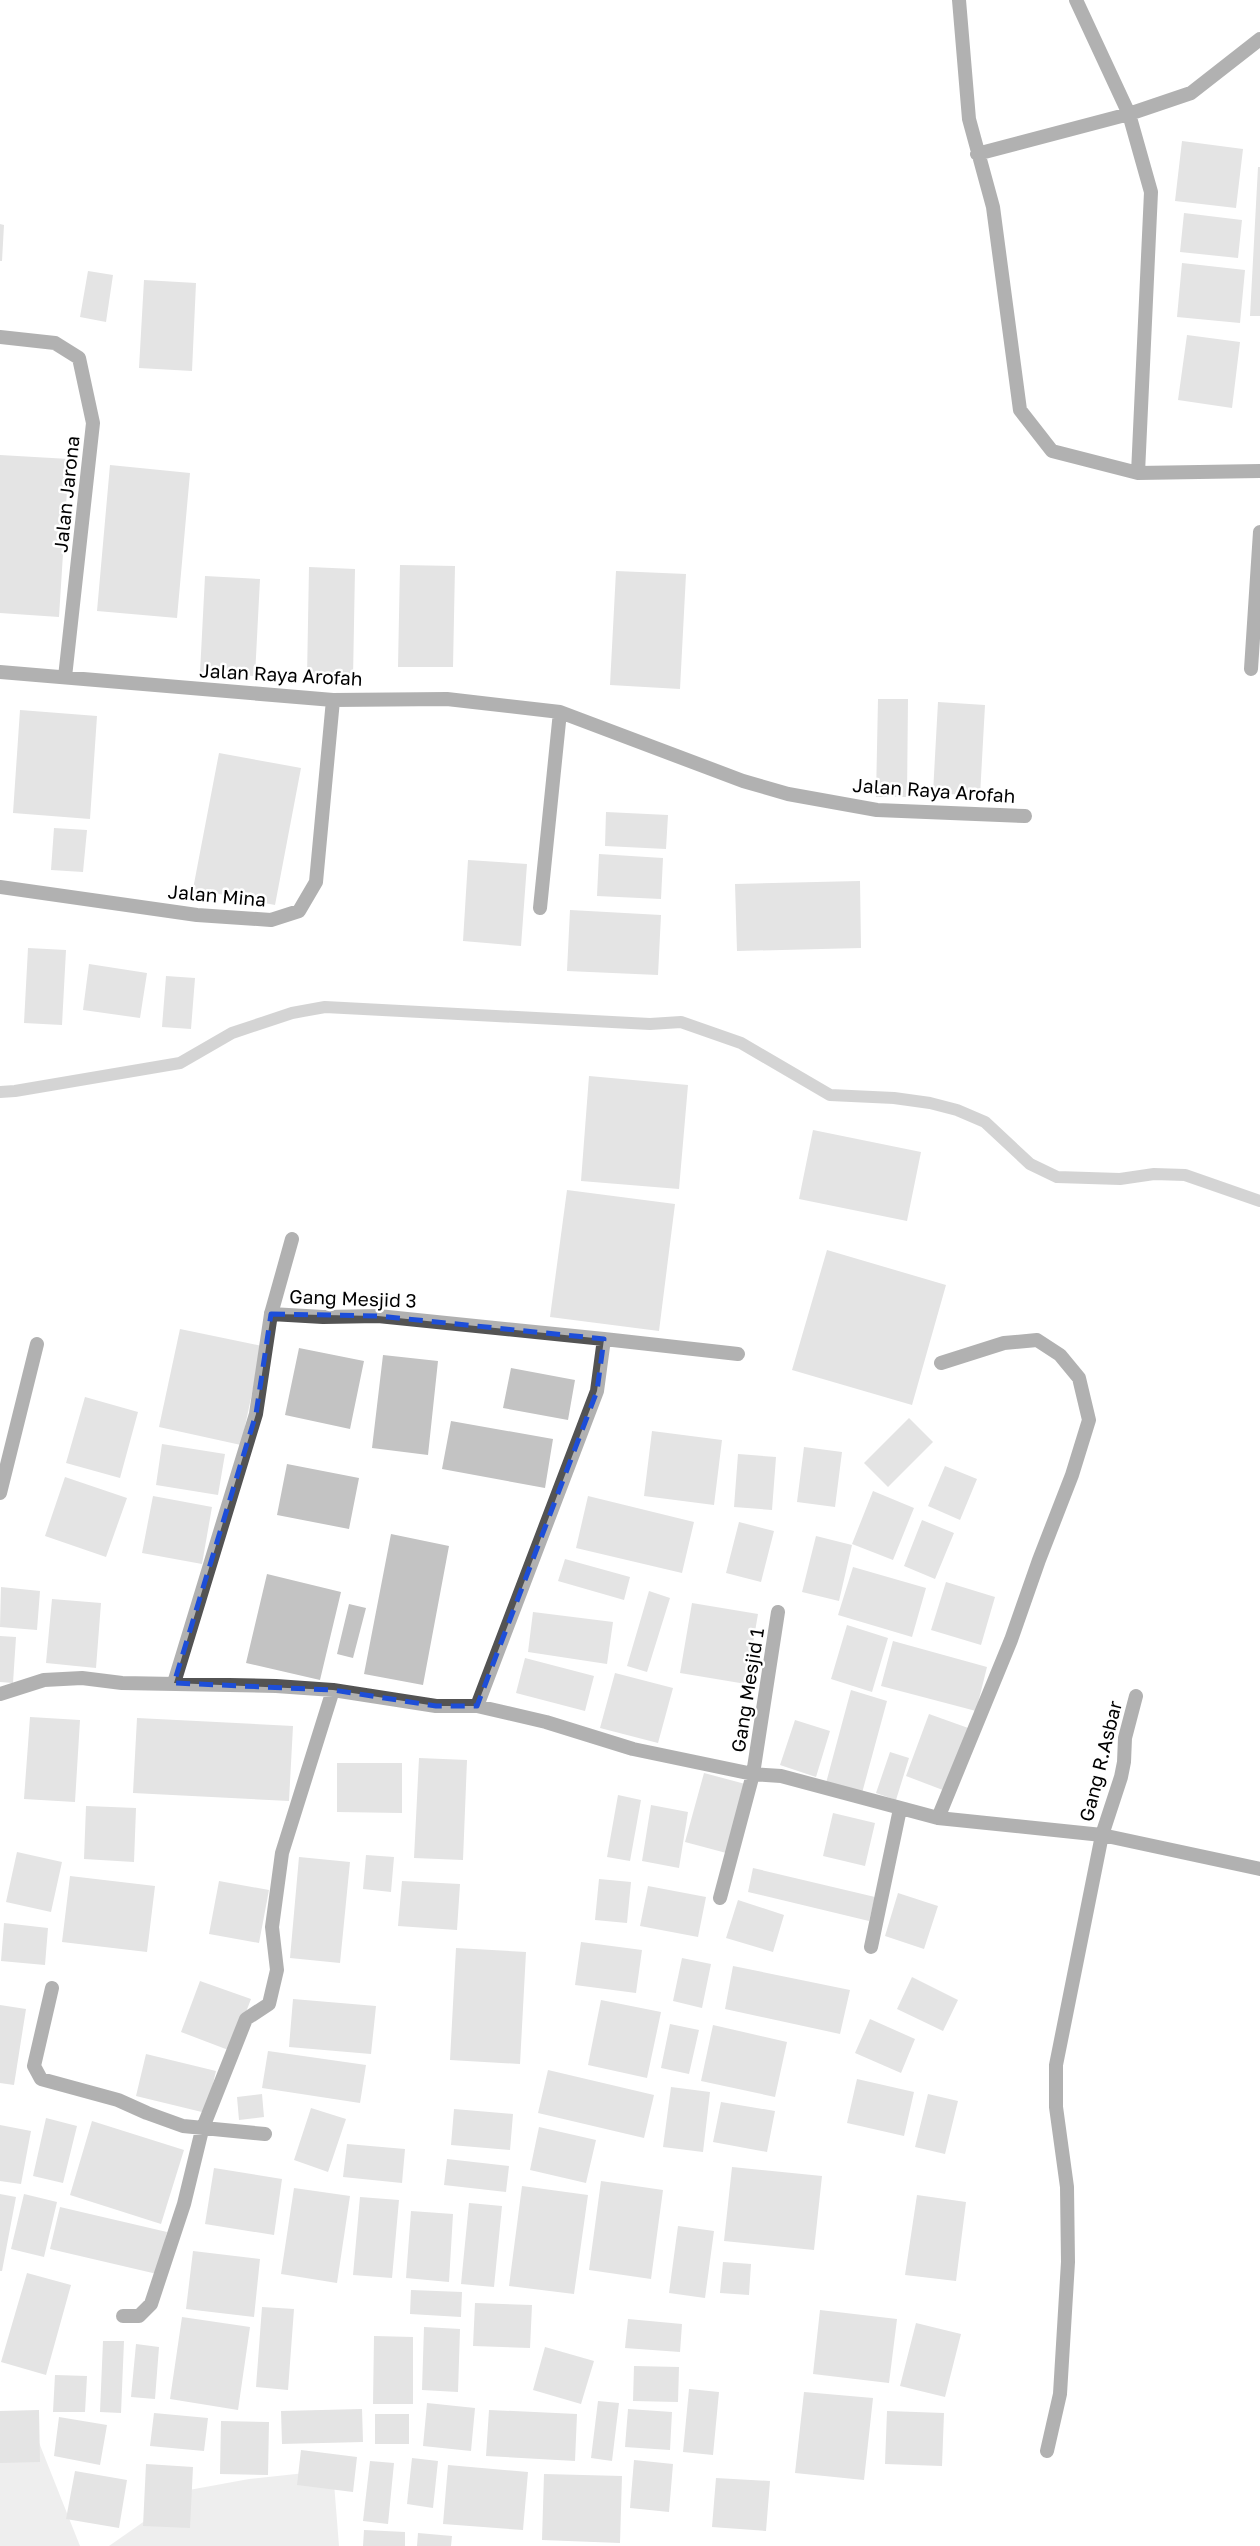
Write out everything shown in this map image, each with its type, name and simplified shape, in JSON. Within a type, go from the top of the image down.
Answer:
[{"type":"street","points":[[959,0],[969,119],[993,207],[1020,410],[1052,451],[1139,473],[1260,471]]},
{"type":"street","points":[[1076,0],[1129,114],[1151,192],[1139,473]]},
{"type":"street","points":[[977,154],[1129,114],[1191,93],[1260,39]]},
{"type":"street","name":"Jalan Jarona","points":[[0,337],[55,343],[79,358],[93,423],[65,677]]},
{"type":"street","points":[[1251,669],[1260,531]]},
{"type":"street","name":"Jalan Raya Arofah","points":[[0,672],[333,700],[447,699],[560,712],[743,781],[789,793],[877,810],[1026,816]]},
{"type":"street","name":"Jalan Mina","points":[[0,887],[197,915],[271,920],[299,911],[316,882],[333,700]]},
{"type":"street","points":[[540,908],[560,712]]},
{"type":"street","points":[[271,1314],[292,1239]]},
{"type":"street","name":"Gang Mesjid 3","points":[[174,1683],[256,1414],[271,1314],[378,1316],[738,1354]]},
{"type":"street","points":[[477,1706],[597,1391],[604,1339]]},
{"type":"street","points":[[938,1818],[1011,1640],[1038,1560],[1072,1475],[1089,1420],[1079,1378],[1059,1355],[1037,1340],[1004,1343],[941,1363]]},
{"type":"street","points":[[0,1493],[37,1344]]},
{"type":"street","name":"Gang Mesjid 1","points":[[720,1898],[753,1774],[778,1612]]},
{"type":"street","points":[[0,1694],[44,1680],[82,1678],[122,1683],[333,1690],[436,1706],[477,1706],[546,1722],[633,1749],[753,1774],[781,1776],[938,1818],[1102,1835],[1260,1869]]},
{"type":"street","points":[[123,2316],[139,2316],[151,2304],[184,2204],[202,2130],[246,2019],[269,2004],[277,1970],[272,1927],[282,1853],[333,1690]]},
{"type":"street","name":"Gang R.Asbar","points":[[1047,2451],[1060,2394],[1069,2262],[1067,2186],[1056,2107],[1056,2065],[1102,1835],[1121,1777],[1125,1738],[1136,1696]]},
{"type":"street","points":[[871,1947],[900,1809]]},
{"type":"street","points":[[52,1988],[34,2066],[41,2079],[118,2100],[183,2126],[202,2130],[265,2134]]},
{"type":"highlighted area","points":[[271,1314],[378,1316],[604,1339],[597,1391],[477,1706],[436,1706],[333,1690],[174,1683],[256,1414]]},
{"type":"shaded area","points":[[38,2440],[80,2546],[0,2546],[0,2446]]},
{"type":"shaded area","points":[[333,2470],[339,2546],[109,2546],[189,2490],[249,2479]]},
{"type":"building","points":[[1182,141],[1243,149],[1236,208],[1175,201]]},
{"type":"building","points":[[1258,167],[1260,316],[1250,316]]},
{"type":"building","points":[[1184,213],[1242,220],[1238,258],[1180,252]]},
{"type":"building","points":[[0,224],[4,225],[2,261],[0,261]]},
{"type":"building","points":[[1182,263],[1245,270],[1240,323],[1177,317]]},
{"type":"building","points":[[88,271],[113,275],[106,322],[80,317]]},
{"type":"building","points":[[144,280],[196,283],[192,371],[139,368]]},
{"type":"building","points":[[1187,335],[1240,342],[1232,408],[1178,400]]},
{"type":"building","points":[[0,455],[69,459],[59,617],[0,613]]},
{"type":"building","points":[[110,465],[190,473],[177,618],[97,611]]},
{"type":"building","points":[[400,565],[455,566],[453,667],[398,667]]},
{"type":"building","points":[[309,567],[355,569],[353,678],[307,678]]},
{"type":"building","points":[[616,571],[686,574],[680,689],[610,685]]},
{"type":"building","points":[[205,576],[260,579],[255,676],[200,673]]},
{"type":"building","points":[[878,699],[908,699],[907,797],[876,797]]},
{"type":"building","points":[[938,702],[985,705],[980,796],[933,793]]},
{"type":"building","points":[[20,710],[97,716],[90,819],[13,813]]},
{"type":"building","points":[[219,753],[301,768],[275,905],[193,889]]},
{"type":"building","points":[[606,812],[668,815],[666,849],[605,846]]},
{"type":"building","points":[[54,828],[87,830],[83,872],[51,870]]},
{"type":"building","points":[[599,854],[663,858],[661,899],[597,896]]},
{"type":"building","points":[[468,860],[527,864],[521,946],[463,941]]},
{"type":"building","points":[[860,881],[861,948],[737,951],[735,884]]},
{"type":"building","points":[[570,910],[661,915],[658,975],[567,971]]},
{"type":"building","points":[[28,948],[66,950],[62,1025],[24,1023]]},
{"type":"building","points":[[89,964],[147,973],[140,1018],[83,1010]]},
{"type":"building","points":[[166,976],[195,978],[191,1029],[162,1027]]},
{"type":"building","points":[[589,1076],[688,1085],[679,1189],[581,1181]]},
{"type":"building","points":[[813,1130],[921,1152],[907,1221],[799,1199]]},
{"type":"building","points":[[567,1190],[675,1204],[659,1331],[550,1317]]},
{"type":"building","points":[[827,1250],[946,1285],[912,1405],[792,1370]]},
{"type":"building","points":[[180,1329],[262,1346],[241,1445],[159,1427]]},
{"type":"building","points":[[299,1348],[364,1361],[350,1429],[285,1415]]},
{"type":"building","points":[[383,1355],[438,1361],[428,1455],[372,1448]]},
{"type":"building","points":[[511,1368],[575,1380],[568,1420],[503,1408]]},
{"type":"building","points":[[85,1397],[138,1412],[120,1478],[66,1463]]},
{"type":"building","points":[[909,1418],[933,1442],[888,1487],[864,1463]]},
{"type":"building","points":[[451,1421],[553,1439],[545,1488],[442,1469]]},
{"type":"building","points":[[652,1431],[722,1440],[714,1505],[644,1496]]},
{"type":"building","points":[[162,1444],[225,1454],[218,1495],[156,1485]]},
{"type":"building","points":[[804,1447],[842,1452],[835,1507],[797,1502]]},
{"type":"building","points":[[738,1454],[776,1457],[772,1510],[734,1507]]},
{"type":"building","points":[[287,1464],[359,1478],[349,1529],[277,1515]]},
{"type":"building","points":[[945,1466],[977,1479],[960,1520],[928,1506]]},
{"type":"building","points":[[65,1477],[127,1498],[106,1557],[45,1536]]},
{"type":"building","points":[[873,1491],[914,1508],[893,1560],[852,1544]]},
{"type":"building","points":[[153,1496],[212,1507],[202,1564],[142,1553]]},
{"type":"building","points":[[588,1496],[694,1522],[682,1573],[576,1548]]},
{"type":"building","points":[[922,1520],[954,1533],[935,1579],[904,1566]]},
{"type":"building","points":[[739,1522],[774,1531],[761,1582],[726,1573]]},
{"type":"building","points":[[391,1534],[449,1546],[423,1685],[364,1674]]},
{"type":"building","points":[[816,1536],[852,1545],[839,1601],[802,1592]]},
{"type":"building","points":[[565,1559],[630,1577],[624,1600],[558,1581]]},
{"type":"building","points":[[853,1567],[926,1588],[912,1637],[838,1615]]},
{"type":"building","points":[[267,1574],[341,1592],[320,1680],[246,1663]]},
{"type":"building","points":[[946,1582],[995,1597],[981,1645],[931,1630]]},
{"type":"building","points":[[1,1587],[40,1591],[37,1630],[0,1627]]},
{"type":"building","points":[[649,1591],[670,1598],[647,1672],[627,1666]]},
{"type":"building","points":[[52,1599],[101,1603],[96,1668],[46,1663]]},
{"type":"building","points":[[692,1603],[758,1614],[746,1684],[680,1673]]},
{"type":"building","points":[[349,1604],[366,1608],[353,1658],[337,1654]]},
{"type":"building","points":[[533,1612],[613,1622],[607,1664],[528,1652]]},
{"type":"building","points":[[847,1625],[888,1638],[872,1692],[831,1679]]},
{"type":"building","points":[[0,1636],[16,1637],[13,1683],[0,1682]]},
{"type":"building","points":[[893,1641],[987,1667],[976,1711],[881,1686]]},
{"type":"building","points":[[525,1658],[594,1676],[585,1711],[516,1693]]},
{"type":"building","points":[[615,1673],[673,1688],[658,1743],[600,1728]]},
{"type":"building","points":[[851,1690],[887,1701],[862,1793],[826,1783]]},
{"type":"building","points":[[929,1714],[971,1729],[948,1792],[906,1776]]},
{"type":"building","points":[[30,1717],[80,1720],[75,1802],[24,1799]]},
{"type":"building","points":[[137,1718],[293,1726],[289,1801],[133,1793]]},
{"type":"building","points":[[795,1720],[830,1731],[816,1777],[780,1765]]},
{"type":"building","points":[[890,1752],[909,1758],[896,1800],[876,1793]]},
{"type":"building","points":[[419,1758],[467,1760],[463,1860],[414,1858]]},
{"type":"building","points":[[337,1763],[402,1763],[402,1813],[337,1812]]},
{"type":"building","points":[[704,1773],[749,1785],[730,1854],[685,1842]]},
{"type":"building","points":[[618,1795],[641,1800],[630,1861],[607,1857]]},
{"type":"building","points":[[651,1805],[688,1812],[679,1868],[642,1861]]},
{"type":"building","points":[[86,1806],[136,1808],[134,1862],[84,1859]]},
{"type":"building","points":[[833,1813],[875,1823],[865,1866],[823,1856]]},
{"type":"building","points":[[17,1852],[62,1862],[51,1912],[6,1902]]},
{"type":"building","points":[[366,1855],[394,1857],[391,1892],[363,1889]]},
{"type":"building","points":[[299,1857],[350,1862],[340,1963],[290,1958]]},
{"type":"building","points":[[753,1868],[875,1897],[869,1921],[748,1892]]},
{"type":"building","points":[[70,1876],[155,1886],[147,1952],[62,1942]]},
{"type":"building","points":[[599,1879],[631,1882],[627,1923],[595,1920]]},
{"type":"building","points":[[219,1881],[269,1890],[259,1943],[209,1934]]},
{"type":"building","points":[[402,1881],[460,1884],[457,1930],[398,1926]]},
{"type":"building","points":[[648,1886],[706,1897],[698,1937],[640,1926]]},
{"type":"building","points":[[898,1893],[938,1906],[924,1949],[885,1936]]},
{"type":"building","points":[[738,1900],[784,1915],[773,1952],[726,1938]]},
{"type":"building","points":[[4,1923],[48,1928],[45,1965],[1,1961]]},
{"type":"building","points":[[581,1942],[642,1950],[636,1993],[575,1985]]},
{"type":"building","points":[[456,1948],[526,1952],[520,2064],[450,2060]]},
{"type":"building","points":[[682,1958],[711,1964],[702,2008],[673,2001]]},
{"type":"building","points":[[733,1966],[850,1990],[840,2034],[725,2009]]},
{"type":"building","points":[[912,1977],[958,2000],[943,2031],[897,2009]]},
{"type":"building","points":[[200,1981],[251,1999],[231,2051],[181,2032]]},
{"type":"building","points":[[293,1999],[376,2006],[371,2054],[289,2047]]},
{"type":"building","points":[[601,2000],[661,2012],[647,2078],[588,2065]]},
{"type":"building","points":[[0,2005],[26,2009],[14,2085],[0,2083]]},
{"type":"building","points":[[870,2019],[915,2039],[901,2073],[855,2053]]},
{"type":"building","points":[[670,2024],[699,2030],[689,2074],[661,2068]]},
{"type":"building","points":[[713,2025],[787,2042],[775,2097],[701,2081]]},
{"type":"building","points":[[268,2051],[366,2065],[360,2103],[262,2088]]},
{"type":"building","points":[[146,2054],[216,2071],[206,2113],[136,2096]]},
{"type":"building","points":[[548,2070],[654,2095],[644,2138],[538,2113]]},
{"type":"building","points":[[857,2079],[914,2092],[904,2136],[847,2123]]},
{"type":"building","points":[[671,2087],[710,2092],[703,2152],[663,2147]]},
{"type":"building","points":[[262,2094],[264,2117],[239,2120],[237,2097]]},
{"type":"building","points":[[928,2094],[958,2101],[945,2154],[915,2147]]},
{"type":"building","points":[[721,2102],[775,2111],[767,2152],[713,2142]]},
{"type":"building","points":[[311,2108],[346,2119],[328,2172],[294,2160]]},
{"type":"building","points":[[454,2109],[513,2114],[510,2150],[451,2145]]},
{"type":"building","points":[[46,2118],[77,2126],[63,2183],[33,2176]]},
{"type":"building","points":[[92,2121],[184,2150],[161,2224],[70,2195]]},
{"type":"building","points":[[0,2125],[31,2131],[21,2184],[0,2181]]},
{"type":"building","points":[[539,2127],[596,2140],[586,2183],[530,2170]]},
{"type":"building","points":[[347,2144],[405,2149],[402,2183],[343,2177]]},
{"type":"building","points":[[447,2159],[509,2166],[506,2192],[444,2185]]},
{"type":"building","points":[[732,2167],[822,2176],[814,2250],[724,2241]]},
{"type":"building","points":[[214,2168],[282,2179],[274,2235],[205,2224]]},
{"type":"building","points":[[601,2181],[663,2190],[651,2279],[589,2270]]},
{"type":"building","points":[[522,2186],[588,2195],[574,2294],[509,2286]]},
{"type":"building","points":[[294,2188],[350,2196],[337,2283],[281,2274]]},
{"type":"building","points":[[0,2194],[16,2197],[2,2271],[0,2271]]},
{"type":"building","points":[[24,2194],[57,2202],[44,2257],[11,2249]]},
{"type":"building","points":[[917,2195],[966,2202],[956,2281],[905,2275]]},
{"type":"building","points":[[360,2197],[399,2200],[392,2278],[353,2275]]},
{"type":"building","points":[[469,2203],[502,2206],[494,2287],[461,2284]]},
{"type":"building","points":[[60,2207],[167,2232],[157,2274],[50,2249]]},
{"type":"building","points":[[411,2211],[453,2214],[449,2282],[406,2278]]},
{"type":"building","points":[[678,2226],[714,2231],[705,2298],[669,2293]]},
{"type":"building","points":[[193,2251],[260,2259],[254,2317],[186,2309]]},
{"type":"building","points":[[723,2262],[751,2264],[749,2295],[720,2293]]},
{"type":"building","points":[[27,2273],[71,2285],[46,2375],[1,2362]]},
{"type":"building","points":[[411,2290],[462,2292],[461,2317],[410,2314]]},
{"type":"building","points":[[475,2303],[532,2305],[530,2348],[473,2346]]},
{"type":"building","points":[[262,2307],[294,2309],[288,2390],[256,2387]]},
{"type":"building","points":[[820,2310],[897,2319],[889,2383],[813,2374]]},
{"type":"building","points":[[182,2317],[250,2327],[238,2410],[170,2399]]},
{"type":"building","points":[[628,2319],[682,2324],[680,2352],[625,2348]]},
{"type":"building","points":[[916,2323],[961,2334],[945,2397],[900,2386]]},
{"type":"building","points":[[424,2327],[460,2329],[458,2392],[422,2390]]},
{"type":"building","points":[[374,2336],[413,2337],[413,2404],[373,2404]]},
{"type":"building","points":[[103,2341],[124,2341],[121,2413],[100,2412]]},
{"type":"building","points":[[136,2344],[159,2347],[155,2399],[131,2397]]},
{"type":"building","points":[[545,2347],[594,2361],[581,2404],[533,2390]]},
{"type":"building","points":[[634,2366],[679,2367],[678,2402],[633,2401]]},
{"type":"building","points":[[55,2375],[87,2376],[85,2412],[53,2412]]},
{"type":"building","points":[[689,2389],[719,2392],[713,2455],[683,2452]]},
{"type":"building","points":[[804,2392],[873,2398],[864,2480],[795,2473]]},
{"type":"building","points":[[598,2401],[619,2403],[612,2461],[591,2458]]},
{"type":"building","points":[[427,2403],[475,2408],[471,2451],[423,2446]]},
{"type":"building","points":[[362,2409],[363,2442],[282,2444],[281,2411]]},
{"type":"building","points":[[628,2409],[672,2412],[670,2450],[625,2447]]},
{"type":"building","points":[[39,2410],[40,2462],[0,2463],[0,2411]]},
{"type":"building","points":[[489,2410],[577,2414],[575,2461],[486,2456]]},
{"type":"building","points":[[887,2411],[944,2413],[942,2466],[885,2464]]},
{"type":"building","points":[[154,2413],[208,2418],[204,2451],[150,2446]]},
{"type":"building","points":[[375,2414],[409,2414],[409,2444],[375,2444]]},
{"type":"building","points":[[59,2417],[107,2425],[100,2465],[54,2456]]},
{"type":"building","points":[[221,2421],[269,2422],[268,2475],[220,2474]]},
{"type":"building","points":[[301,2450],[357,2457],[353,2492],[297,2485]]},
{"type":"building","points":[[412,2458],[438,2461],[433,2508],[407,2504]]},
{"type":"building","points":[[634,2460],[673,2464],[669,2512],[630,2508]]},
{"type":"building","points":[[370,2461],[394,2463],[388,2524],[363,2521]]},
{"type":"building","points":[[146,2464],[193,2467],[190,2528],[143,2526]]},
{"type":"building","points":[[448,2465],[528,2472],[523,2530],[443,2524]]},
{"type":"building","points":[[75,2471],[127,2480],[119,2528],[66,2519]]},
{"type":"building","points":[[544,2474],[622,2476],[620,2543],[542,2540]]},
{"type":"building","points":[[716,2478],[770,2481],[766,2531],[712,2527]]},
{"type":"building","points":[[364,2530],[405,2532],[405,2546],[363,2546]]},
{"type":"building","points":[[418,2533],[452,2536],[451,2546],[417,2546]]},
{"type":"waterway","points":[[0,1092],[180,1063],[232,1033],[292,1013],[325,1007],[650,1024],[681,1022],[741,1043],[830,1095],[894,1098],[957,1110],[985,1122],[1030,1164],[1057,1177],[1120,1179],[1154,1174],[1185,1175],[1260,1201]]}]
